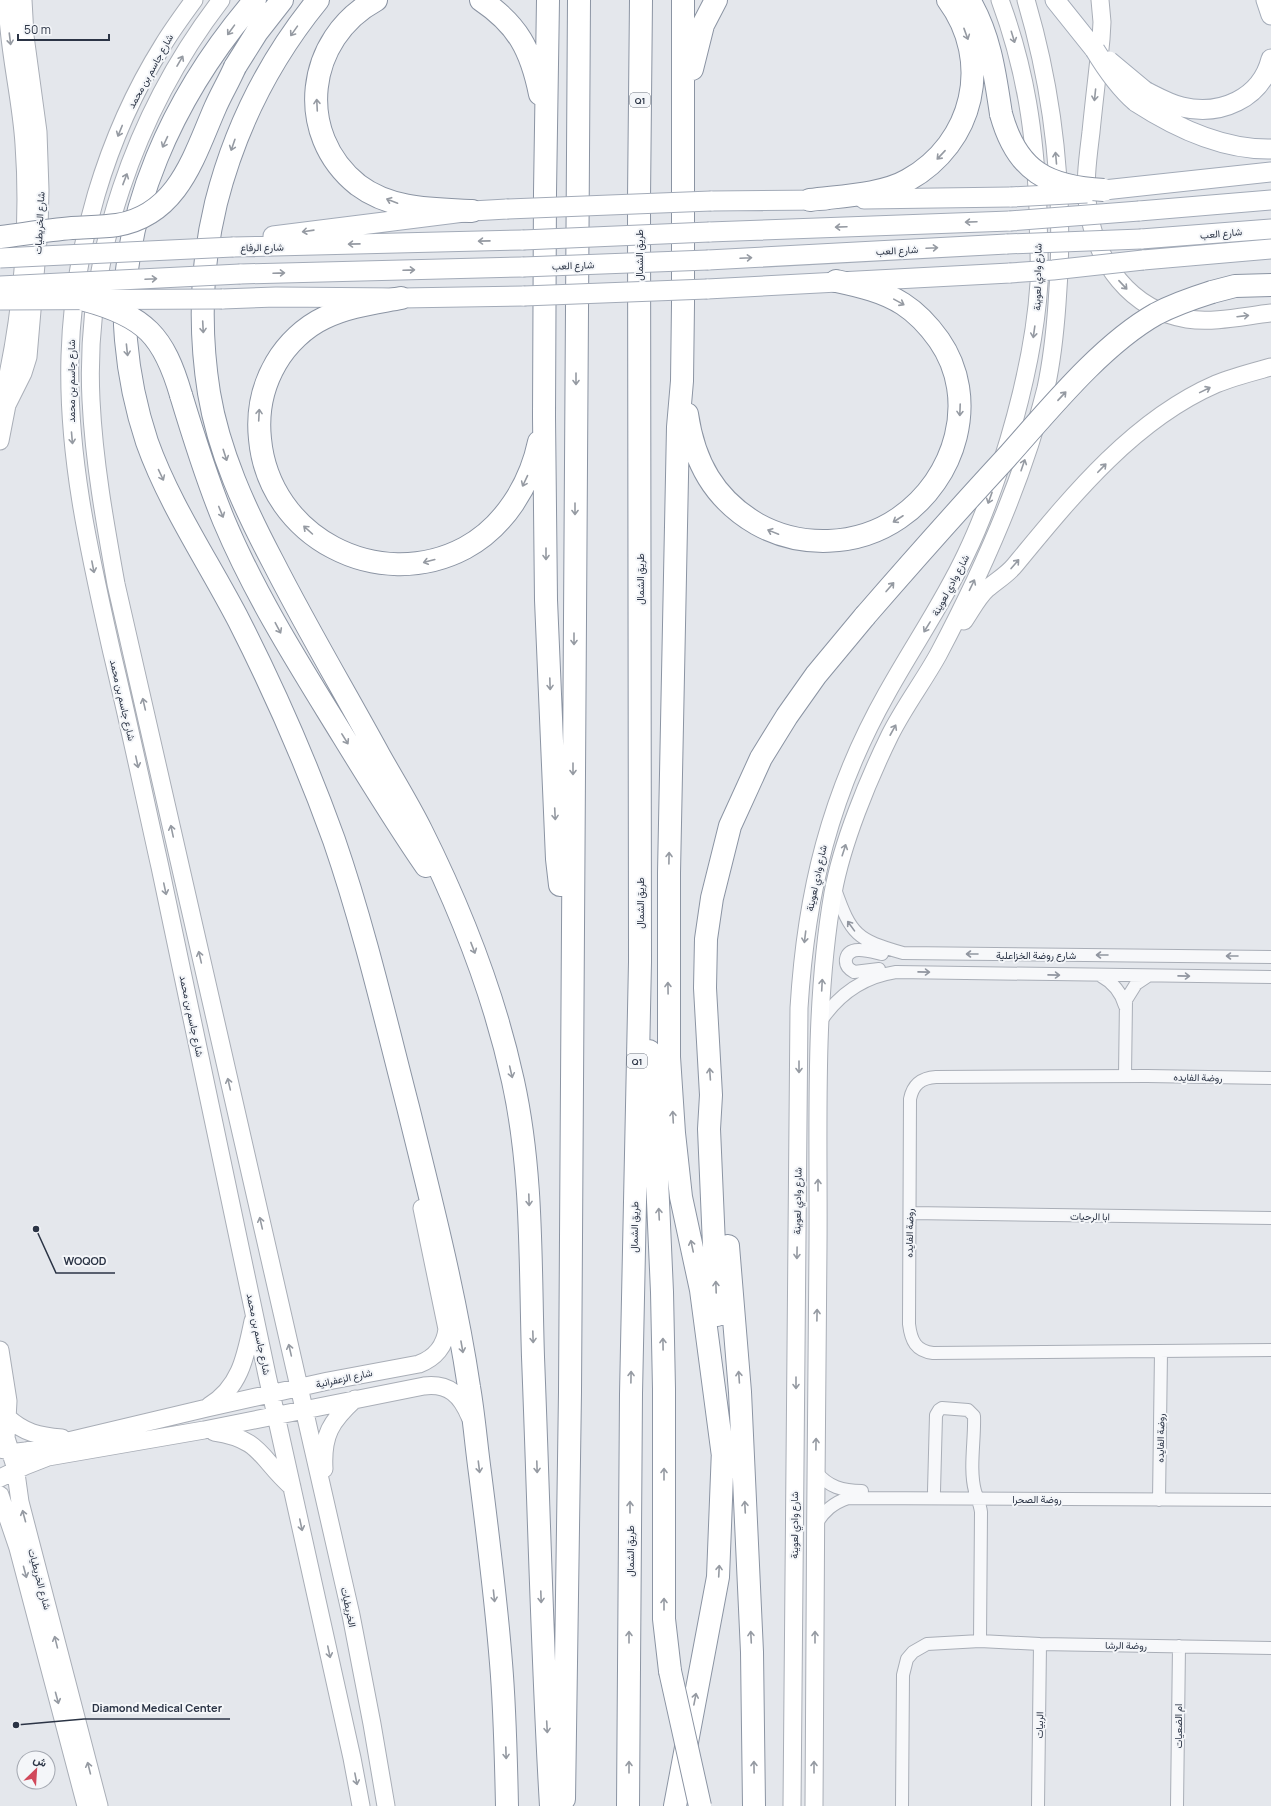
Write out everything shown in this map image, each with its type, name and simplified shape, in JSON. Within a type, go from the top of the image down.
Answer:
[{"type":"highway","points":[[255,0],[225,37],[192,88],[160,153],[142,201],[131,242],[124,304],[130,377],[146,439],[161,476],[239,622],[274,692],[308,773],[334,841],[372,969],[396,1058],[439,1232],[470,1390],[502,1665],[508,1806]]},
{"type":"highway","points":[[0,237],[57,229],[119,225],[155,209],[170,196],[182,181],[215,107],[240,70],[257,32],[282,0]]},
{"type":"highway","points":[[318,0],[287,41],[251,103],[234,142],[221,184],[211,225],[205,264],[203,293],[204,346],[209,396],[232,476],[251,520],[284,585],[421,829],[458,912],[485,978],[497,1017],[515,1087],[529,1196],[544,1674],[551,1806]]},
{"type":"highway","points":[[376,0],[350,18],[338,31],[323,58],[319,71],[316,103],[318,121],[324,140],[333,157],[346,173],[359,186],[375,194],[394,203],[416,208],[472,211]]},
{"type":"highway","points":[[480,0],[508,21],[519,35],[528,51],[536,74],[547,136]]},
{"type":"highway","points":[[548,0],[544,417],[546,600],[557,859],[564,912],[572,953]]},
{"type":"highway","points":[[564,1806],[570,1392],[579,0]]},
{"type":"highway","name":"طريق الشمال","points":[[628,1806],[631,1394],[640,962],[639,199],[641,0]]},
{"type":"highway","points":[[683,0],[682,381],[678,426],[669,895],[669,1057],[674,1133],[681,1197],[701,1290],[724,1464]]},
{"type":"highway","points":[[683,128],[698,42],[703,25],[716,0]]},
{"type":"highway","points":[[810,200],[879,190],[902,183],[936,160],[953,140],[967,109],[972,87],[972,66],[970,46],[962,24],[948,0]]},
{"type":"highway","points":[[969,0],[981,22],[987,38],[993,61],[1001,114],[1006,133],[1014,148],[1029,166],[1043,177],[1066,186],[1104,190]]},
{"type":"highway","points":[[682,381],[688,425],[698,460],[707,477],[720,493],[735,509],[749,520],[767,530],[786,537],[809,541],[826,541],[863,535],[882,528],[899,518],[914,505],[936,480],[952,450],[958,432],[961,410],[960,390],[946,350],[932,330],[915,312],[902,303],[885,295],[864,287],[836,281]]},
{"type":"highway","points":[[754,1806],[752,1652],[740,1392],[725,1198],[711,1095],[705,988],[706,939],[712,898],[730,826],[761,758],[787,716],[816,675],[948,521],[1061,397],[1101,357],[1132,331],[1155,315],[1180,302],[1235,286],[1271,285]]},
{"type":"highway","points":[[401,298],[356,306],[339,311],[310,326],[295,338],[281,354],[270,372],[262,391],[259,410],[259,428],[265,466],[273,486],[283,503],[297,520],[313,534],[329,546],[348,555],[378,563],[420,563],[457,552],[486,534],[498,524],[510,508],[526,479],[537,452],[544,417]]},
{"type":"highway","points":[[85,300],[110,307],[128,315],[142,324],[155,337],[165,352],[181,395],[207,478],[249,574],[288,647],[385,804],[458,912]]},
{"type":"highway","points":[[639,990],[651,1064],[655,1119],[664,1382],[664,1619],[670,1671],[700,1806]]},
{"type":"highway","points":[[675,1806],[718,1577],[724,1464],[709,1129],[711,1095]]},
{"type":"main road","name":"شارع الخريطيات","points":[[0,412],[15,342],[26,211],[24,144],[10,36],[7,0]]},
{"type":"main road","name":"شارع الخريطيات","points":[[0,441],[7,405],[23,373],[28,358],[40,222],[38,132],[25,36],[23,0]]},
{"type":"main road","name":"شارع جاسم بن محمد","points":[[194,0],[161,48],[136,94],[111,152],[98,192],[80,266],[72,316],[70,356],[71,425],[76,475],[97,587],[161,874],[276,1416]]},
{"type":"main road","name":"شارع جاسم بن محمد","points":[[221,0],[197,33],[163,93],[137,148],[122,188],[106,242],[97,294],[92,339],[91,399],[99,479],[116,584],[304,1410]]},
{"type":"main road","points":[[240,70],[295,0]]},
{"type":"main road","name":"شارع وادي لعوينة","points":[[792,1806],[798,1008],[801,968],[813,885],[826,834],[838,798],[856,752],[884,698],[937,610],[980,524],[1015,422],[1032,348],[1039,280],[1036,160],[1025,83],[1016,47],[1000,0]]},
{"type":"main road","name":"شارع وادي لعوينة","points":[[814,1806],[815,1526],[820,1022],[822,965],[834,888],[849,836],[875,768],[890,735],[936,658],[991,548],[1009,504],[1034,432],[1046,386],[1055,327],[1059,280],[1060,228],[1057,158],[1045,83],[1026,0]]},
{"type":"main road","points":[[1055,0],[1096,50],[1107,70],[1120,87],[1141,97],[1164,101],[1198,110],[1228,106],[1243,99],[1257,87],[1271,60]]},
{"type":"main road","points":[[1100,0],[1102,22],[1101,39],[1087,177],[1088,206],[1092,230],[1107,265],[1118,280],[1134,297],[1151,308],[1167,315],[1201,320],[1271,313]]},
{"type":"main road","points":[[1266,0],[1271,15]]},
{"type":"main road","points":[[1141,97],[1161,118],[1191,132],[1226,143],[1271,149]]},
{"type":"main road","points":[[236,247],[270,236],[472,211],[711,201],[1072,195],[1104,190],[1271,172]]},
{"type":"main road","name":"شارع الرفاع","points":[[0,258],[236,247],[523,240],[1010,221],[1271,200]]},
{"type":"main road","name":"شارع العب","points":[[0,286],[240,274],[523,267],[708,260],[1007,244],[1141,239],[1271,229]]},
{"type":"main road","points":[[0,300],[222,299],[276,297],[401,298],[524,296],[707,289],[1053,270],[1143,260],[1271,249]]},
{"type":"main road","points":[[936,658],[986,590],[1013,567],[1055,516],[1130,440],[1163,414],[1198,393],[1217,384],[1271,367]]},
{"type":"main road","name":"شارع الزعفرانية","points":[[5,1450],[26,1451],[207,1408],[419,1364],[431,1358],[441,1348],[444,1342],[447,1322],[412,1164],[407,1124],[407,1104]]},
{"type":"main road","points":[[207,1408],[223,1395],[236,1379],[244,1362],[255,1315]]},
{"type":"main road","name":"شارع الخريطيات","points":[[0,1350],[8,1393],[5,1450],[14,1460],[20,1502],[98,1806]]},
{"type":"main road","points":[[0,1478],[24,1466],[48,1457],[204,1430],[424,1386],[438,1386],[452,1391],[462,1401],[474,1428]]},
{"type":"main road","points":[[326,1509],[323,1459],[325,1442],[335,1419],[355,1399]]},
{"type":"main road","name":"الخريطيات","points":[[304,1410],[351,1615],[386,1806]]},
{"type":"main road","points":[[276,1416],[352,1758],[361,1806]]},
{"type":"main road","points":[[7,1417],[31,1434],[74,1440]]},
{"type":"main road","points":[[204,1430],[235,1436],[250,1443],[292,1487]]},
{"type":"main road","name":"شارع الخريطيات","points":[[0,1495],[18,1548],[86,1806]]},
{"type":"street","name":"شارع روضة الخزاعلية","points":[[834,888],[846,919],[857,934],[872,944],[903,953],[1271,957]]},
{"type":"street","points":[[903,953],[890,955],[853,950],[847,955],[846,962],[848,968],[854,972],[883,969],[908,972]]},
{"type":"street","name":"شارع روضة الخزاعلية","points":[[820,1022],[842,995],[862,982],[884,974],[908,972],[1101,976],[1271,977]]},
{"type":"street","points":[[1101,976],[1108,979],[1117,988],[1123,998],[1125,1006],[1125,1076]]},
{"type":"street","points":[[1125,1006],[1132,989],[1142,979],[1148,976]]},
{"type":"street","name":"روضة الفايده","points":[[1271,1078],[1125,1076],[936,1077],[922,1080],[915,1085],[910,1099],[908,1324],[912,1341],[919,1349],[933,1354],[1271,1350]]},
{"type":"street","name":"ابا الرحيات","points":[[910,1213],[1271,1218]]},
{"type":"street","name":"روضة الفايده","points":[[1159,1496],[1161,1352]]},
{"type":"street","points":[[934,1491],[936,1415],[938,1410],[942,1408],[968,1410],[974,1416],[973,1463],[977,1495],[981,1512],[980,1640]]},
{"type":"street","name":"روضة الصحرا","points":[[816,1472],[833,1486],[848,1491],[934,1491],[977,1495]]},
{"type":"street","name":"روضة الصحرا","points":[[1159,1496],[1271,1493]]},
{"type":"street","name":"روضة الصحرا","points":[[815,1526],[825,1511],[848,1498],[977,1495],[1159,1496],[1271,1500]]},
{"type":"street","name":"روضة الرشا","points":[[902,1806],[903,1675],[907,1659],[913,1652],[927,1644],[980,1640],[1040,1644],[1271,1648]]},
{"type":"street","name":"الربيات","points":[[1038,1806],[1040,1644]]},
{"type":"street","name":"ام الضعيات","points":[[1177,1806],[1178,1646]]},
{"type":"place","name":"WOQOD","points":[[36,1229]]},
{"type":"place","name":"Diamond Medical Center","points":[[16,1725]]}]
